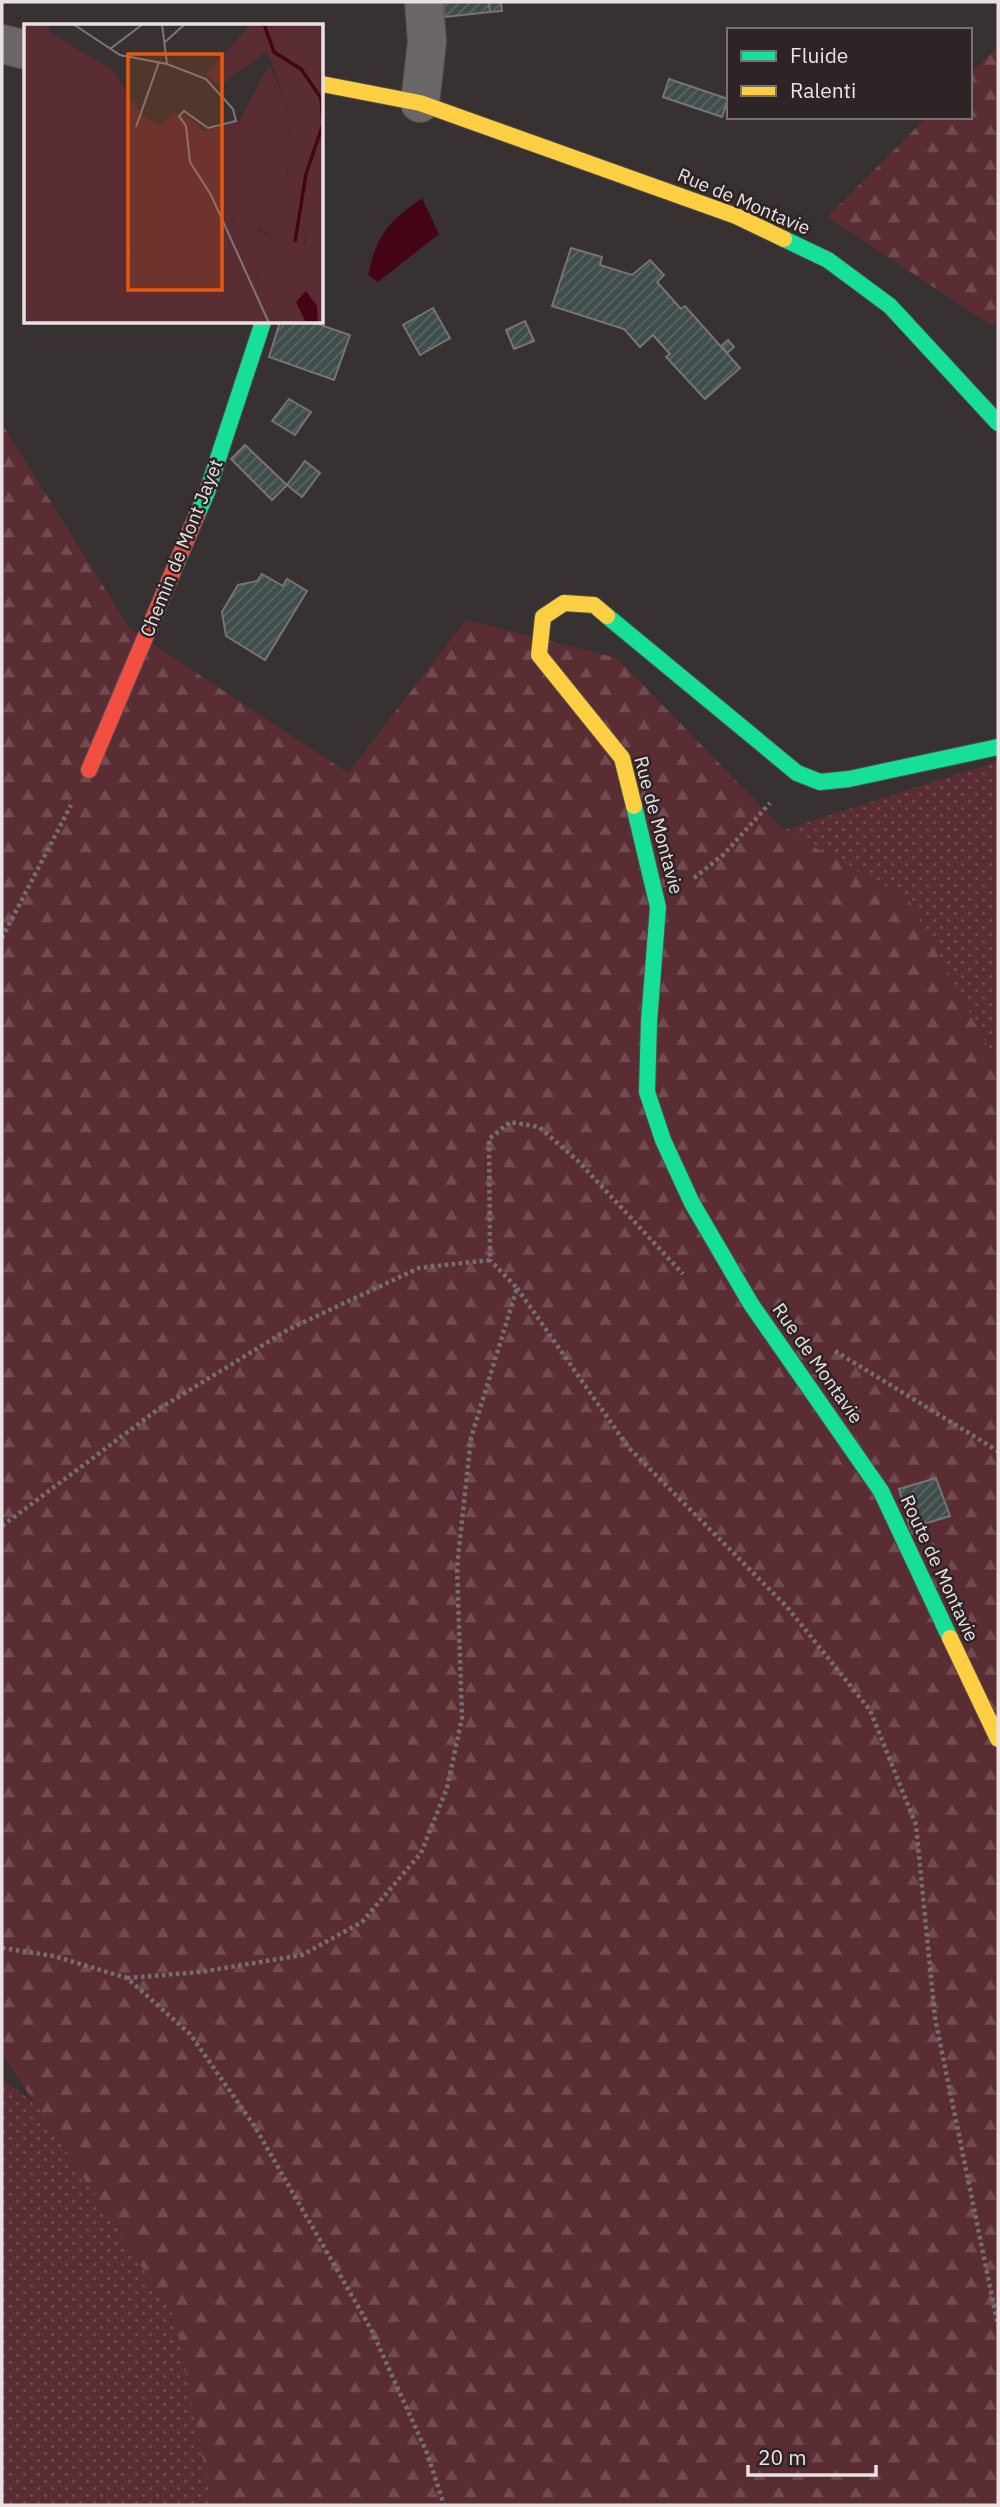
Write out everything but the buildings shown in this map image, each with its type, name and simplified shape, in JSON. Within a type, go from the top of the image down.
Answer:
[{"type":"street","points":[[420,103],[427,43],[424,2]]},
{"type":"street","points":[[2,44],[24,50]]},
{"type":"street","name":"Rue de Montavie","points":[[324,91],[420,103],[736,216],[828,260],[890,306],[998,422]]},
{"type":"street","name":"Chemin de Mont Jayet","points":[[89,771],[207,492],[262,324]]},
{"type":"street","name":"Rue de Montavie","points":[[881,1491],[751,1304],[692,1203],[663,1140],[648,1092],[649,1022],[658,907],[622,758],[539,655],[542,617],[564,603],[594,605],[797,773],[820,782],[998,747]]},
{"type":"street","name":"Route de Montavie","points":[[881,1491],[998,1739]]},
{"type":"path","points":[[2,938],[89,771]]},
{"type":"path","points":[[658,907],[724,854],[797,773]]},
{"type":"path","points":[[691,1283],[568,1152],[539,1127],[510,1122],[489,1139],[490,1260],[517,1287],[628,1447],[787,1607],[870,1710],[916,1825],[934,2018],[998,2326]]},
{"type":"path","points":[[2,1526],[157,1410],[289,1329],[419,1268],[490,1260]]},
{"type":"path","points":[[2,1948],[54,1956],[127,1978],[201,1972],[302,1955],[362,1922],[421,1853],[447,1788],[462,1718],[457,1567],[471,1438],[517,1287]]},
{"type":"path","points":[[825,1345],[998,1451]]},
{"type":"path","points":[[127,1978],[190,2034],[256,2127],[371,2329],[427,2453],[443,2505]]},
{"type":"green space","points":[[998,46],[998,320],[991,325],[827,217],[925,119],[972,119],[972,72]]},
{"type":"green space","points":[[2,424],[130,629],[348,773],[466,620],[617,658],[784,830],[909,900],[998,1065],[998,2505],[212,2505],[175,2318],[2,2053]]},
{"type":"green space","points":[[998,761],[998,1065],[909,900],[784,830]]},
{"type":"green space","points":[[2,2078],[539,2505],[2,2505]]},
{"type":"shaded area","points":[[422,198],[439,234],[378,282],[368,275],[380,239],[392,222]]},
{"type":"traffic: fast","points":[[784,239],[828,260],[890,306],[998,423]]},
{"type":"traffic: fast","points":[[197,515],[262,324]]},
{"type":"traffic: fast","points":[[607,616],[797,773],[820,782],[849,779],[998,747]]},
{"type":"traffic: fast","points":[[634,806],[658,907],[649,1022],[647,1092],[663,1140],[692,1203],[751,1304],[881,1491],[950,1638]]},
{"type":"traffic: slow","points":[[324,84],[420,103],[736,216],[784,239]]},
{"type":"traffic: slow","points":[[607,616],[594,605],[564,603],[543,617],[539,655],[622,758],[634,806]]},
{"type":"traffic: slow","points":[[950,1638],[998,1739]]},
{"type":"traffic: jam","points":[[89,770],[197,515]]}]
